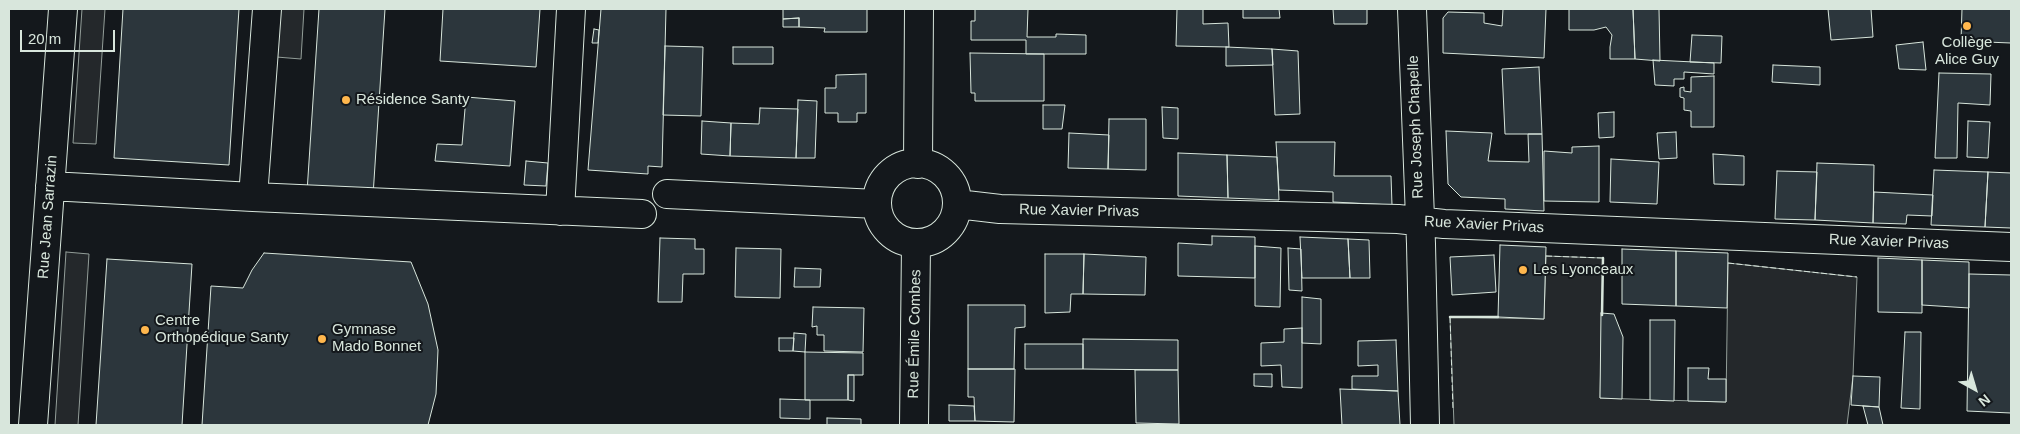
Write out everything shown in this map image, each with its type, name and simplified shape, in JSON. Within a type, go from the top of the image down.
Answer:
[{"type":"street","name":"Rue Jean Sarrazin","points":[[33,425],[63,9]]},
{"type":"street","points":[[253,197],[267,9]]},
{"type":"street","points":[[560,211],[571,9]]},
{"type":"street","points":[[918,164],[919,9]]},
{"type":"street","name":"Rue Joseph Chapelle","points":[[1412,9],[1425,425]]},
{"type":"street","points":[[918,164],[930,165],[942,171],[950,180],[956,192],[957,204],[955,216],[941,236],[929,242],[916,244],[905,242],[894,236],[885,227],[879,216],[877,204],[879,192],[885,180],[894,171],[906,165],[918,164]]},
{"type":"street","points":[[50,186],[642,214]]},
{"type":"street","points":[[667,194],[877,204]]},
{"type":"street","name":"Rue Xavier Privas","points":[[957,204],[1000,209],[1398,219],[1420,222],[2011,247]]},
{"type":"street","name":"Rue Émile Combes","points":[[914,425],[916,244]]},
{"type":"shaded area","points":[[82,9],[105,9],[96,144],[73,143]]},
{"type":"shaded area","points":[[267,9],[304,9],[301,59],[264,56]]},
{"type":"shaded area","points":[[66,252],[89,254],[78,425],[55,425]]},
{"type":"shaded area","points":[[1546,256],[1603,258],[1600,398],[1726,402],[1728,263],[1857,277],[1853,376],[1847,425],[1454,425],[1450,317],[1544,319]]},
{"type":"building","points":[[123,9],[239,9],[229,165],[114,158]]},
{"type":"building","name":"Résidence Santy","points":[[319,9],[385,9],[373,196],[307,192]]},
{"type":"building","points":[[443,9],[540,9],[536,67],[440,61]]},
{"type":"building","points":[[601,9],[666,9],[662,167],[648,166],[648,174],[588,170]]},
{"type":"building","points":[[783,9],[867,9],[867,32],[824,32],[825,28],[799,27],[799,18],[783,19]]},
{"type":"building","points":[[975,9],[1028,9],[1027,37],[1056,37],[1056,34],[1086,35],[1086,54],[1026,54],[1026,40],[971,40],[971,21],[975,21]]},
{"type":"building","points":[[1177,9],[1203,9],[1203,24],[1228,23],[1229,47],[1176,46]]},
{"type":"building","points":[[1243,9],[1279,9],[1280,18],[1243,18]]},
{"type":"building","points":[[1333,9],[1367,9],[1367,24],[1334,24]]},
{"type":"building","points":[[1503,9],[1546,9],[1544,58],[1443,53],[1443,18],[1448,12],[1484,13],[1484,23],[1502,26]]},
{"type":"building","points":[[1569,9],[1633,9],[1635,59],[1610,59],[1612,35],[1606,27],[1594,30],[1569,30]]},
{"type":"building","points":[[1633,9],[1659,9],[1660,61],[1635,59]]},
{"type":"building","points":[[1828,9],[1871,9],[1873,37],[1831,40]]},
{"type":"building","points":[[1962,9],[2011,9],[2011,43],[1961,41]]},
{"type":"building","points":[[799,18],[799,27],[783,27],[783,19]]},
{"type":"building","points":[[594,29],[599,30],[598,43],[592,43]]},
{"type":"building","points":[[1692,35],[1722,36],[1721,63],[1690,62]]},
{"type":"building","points":[[1923,42],[1926,70],[1899,69],[1896,45]]},
{"type":"building","points":[[665,46],[703,47],[701,116],[663,115]]},
{"type":"building","points":[[733,47],[773,47],[773,64],[733,64]]},
{"type":"building","points":[[1226,47],[1272,49],[1273,65],[1226,66]]},
{"type":"building","points":[[1272,49],[1298,51],[1300,114],[1275,115]]},
{"type":"building","points":[[970,53],[1044,54],[1044,101],[975,101],[975,93],[971,93]]},
{"type":"building","points":[[1653,60],[1714,63],[1714,74],[1684,72],[1684,79],[1674,79],[1674,86],[1655,85]]},
{"type":"building","points":[[1773,65],[1820,67],[1820,85],[1772,82]]},
{"type":"building","points":[[1539,67],[1542,134],[1505,134],[1502,69]]},
{"type":"building","points":[[1939,73],[1991,74],[1990,105],[1958,103],[1957,158],[1935,158]]},
{"type":"building","points":[[866,74],[866,113],[857,113],[857,122],[838,122],[838,113],[825,113],[825,88],[836,88],[836,75]]},
{"type":"building","points":[[1714,76],[1714,127],[1691,127],[1691,111],[1684,110],[1684,98],[1680,97],[1680,88],[1684,87],[1684,91],[1691,92],[1691,77]]},
{"type":"building","points":[[466,97],[515,101],[510,166],[435,161],[437,144],[462,145]]},
{"type":"building","points":[[798,100],[817,101],[815,158],[796,158]]},
{"type":"building","points":[[1043,105],[1065,105],[1062,129],[1043,129]]},
{"type":"building","points":[[1162,107],[1178,108],[1178,139],[1163,138]]},
{"type":"building","points":[[760,108],[798,109],[796,158],[730,156],[731,123],[759,124]]},
{"type":"building","points":[[1614,112],[1614,137],[1599,138],[1598,113]]},
{"type":"building","points":[[1109,119],[1146,119],[1146,170],[1108,169]]},
{"type":"building","points":[[702,121],[731,123],[730,156],[701,154]]},
{"type":"building","points":[[1968,121],[1990,122],[1988,158],[1967,157]]},
{"type":"building","points":[[1446,131],[1492,133],[1488,161],[1529,162],[1528,134],[1542,134],[1544,211],[1505,209],[1505,199],[1461,197],[1448,184]]},
{"type":"building","points":[[1676,132],[1677,158],[1659,159],[1657,133]]},
{"type":"building","points":[[1069,133],[1109,135],[1108,169],[1068,168]]},
{"type":"building","points":[[1276,142],[1335,142],[1334,176],[1391,176],[1392,205],[1333,202],[1333,192],[1279,190]]},
{"type":"building","points":[[1599,146],[1599,202],[1544,201],[1544,151],[1572,153],[1572,147]]},
{"type":"building","points":[[1178,153],[1227,155],[1228,198],[1178,196]]},
{"type":"building","points":[[1713,154],[1744,156],[1744,185],[1714,184]]},
{"type":"building","points":[[1227,155],[1277,157],[1279,200],[1228,198]]},
{"type":"building","points":[[1611,159],[1659,162],[1657,204],[1610,202]]},
{"type":"building","points":[[526,161],[548,163],[546,186],[524,185]]},
{"type":"building","points":[[1817,163],[1874,165],[1873,223],[1815,220]]},
{"type":"building","points":[[1934,170],[1988,172],[1985,227],[1931,225]]},
{"type":"building","points":[[1777,171],[1817,172],[1815,220],[1775,219]]},
{"type":"building","points":[[1988,172],[2011,173],[2011,228],[1985,227]]},
{"type":"building","points":[[1874,192],[1933,195],[1932,216],[1907,215],[1906,224],[1873,223]]},
{"type":"building","points":[[1212,236],[1255,237],[1255,278],[1178,276],[1178,243],[1212,245]]},
{"type":"building","points":[[1300,237],[1348,239],[1350,278],[1302,278]]},
{"type":"building","points":[[660,238],[695,239],[695,249],[704,249],[704,274],[683,274],[682,302],[658,302]]},
{"type":"building","points":[[1348,239],[1369,240],[1370,278],[1350,278]]},
{"type":"building","points":[[1500,245],[1546,247],[1544,319],[1498,317]]},
{"type":"building","points":[[1255,246],[1281,248],[1280,307],[1255,306]]},
{"type":"building","points":[[736,248],[781,249],[780,298],[735,297]]},
{"type":"building","points":[[1288,248],[1301,249],[1302,291],[1289,290]]},
{"type":"building","points":[[1622,249],[1676,251],[1676,306],[1622,304]]},
{"type":"building","points":[[1676,251],[1728,253],[1727,308],[1676,306]]},
{"type":"building","name":"Gymnase Mado Bonnet","points":[[264,253],[411,262],[428,304],[438,350],[436,394],[428,425],[202,425],[211,286],[243,288],[252,270]]},
{"type":"building","points":[[1045,254],[1084,254],[1083,294],[1071,294],[1070,312],[1045,313]]},
{"type":"building","points":[[1084,254],[1146,257],[1145,295],[1083,294]]},
{"type":"building","points":[[1494,255],[1496,292],[1452,295],[1450,257]]},
{"type":"building","points":[[1878,258],[1922,260],[1922,313],[1878,312]]},
{"type":"building","name":"Centre Orthopédique Santy","points":[[107,259],[192,264],[182,425],[96,425]]},
{"type":"building","points":[[1922,260],[1969,262],[1969,308],[1922,305]]},
{"type":"building","points":[[795,268],[821,269],[820,287],[794,287]]},
{"type":"building","points":[[1969,274],[2011,275],[2011,413],[1967,411]]},
{"type":"building","points":[[1302,297],[1321,299],[1321,344],[1302,343]]},
{"type":"building","points":[[968,305],[1025,305],[1025,327],[1015,328],[1014,369],[968,369]]},
{"type":"building","points":[[813,307],[864,308],[863,352],[824,351],[824,335],[817,335],[817,326],[812,327]]},
{"type":"building","points":[[1601,313],[1614,314],[1623,337],[1622,399],[1600,398]]},
{"type":"building","points":[[1650,320],[1675,320],[1674,401],[1650,400]]},
{"type":"building","points":[[1302,328],[1302,388],[1282,387],[1281,365],[1261,366],[1261,343],[1284,342],[1284,329]]},
{"type":"building","points":[[1905,332],[1921,332],[1920,409],[1901,408]]},
{"type":"building","points":[[794,333],[806,334],[805,352],[793,351]]},
{"type":"building","points":[[779,338],[794,338],[793,351],[779,351]]},
{"type":"building","points":[[1083,339],[1178,340],[1178,370],[1083,369]]},
{"type":"building","points":[[1396,340],[1398,391],[1352,389],[1352,376],[1378,376],[1378,365],[1358,366],[1358,341]]},
{"type":"building","points":[[1025,344],[1083,344],[1083,369],[1025,369]]},
{"type":"building","points":[[805,352],[863,353],[863,375],[848,375],[848,400],[805,400]]},
{"type":"building","points":[[1688,368],[1709,368],[1708,379],[1726,379],[1726,402],[1688,401]]},
{"type":"building","points":[[968,369],[1015,369],[1014,422],[975,421],[974,397],[968,397]]},
{"type":"building","points":[[1135,370],[1178,370],[1179,424],[1136,423]]},
{"type":"building","points":[[1254,374],[1272,374],[1272,387],[1254,386]]},
{"type":"building","points":[[848,375],[854,375],[854,401],[848,400]]},
{"type":"building","points":[[1853,376],[1880,377],[1879,407],[1851,405]]},
{"type":"building","points":[[1340,389],[1398,391],[1400,425],[1342,425]]},
{"type":"building","points":[[780,399],[810,400],[810,419],[780,418]]},
{"type":"building","points":[[949,405],[974,406],[975,421],[949,421]]},
{"type":"building","points":[[1863,406],[1879,407],[1883,425],[1868,425]]},
{"type":"building","points":[[827,418],[861,419],[861,425],[827,425]]},
{"type":"fence","points":[[1546,256],[1603,258]]},
{"type":"fence","points":[[1728,263],[1857,277]]},
{"type":"fence","points":[[1450,317],[1453,410]]},
{"type":"wall","points":[[1602,315],[1603,258]]},
{"type":"wall","points":[[1450,317],[1498,317]]},
{"type":"place","name":"Collège Alice Guy","points":[[1967,26]]},
{"type":"place","name":"Résidence Santy","points":[[346,100]]},
{"type":"place","name":"Les Lyonceaux","points":[[1523,270]]},
{"type":"place","name":"Centre Orthopédique Santy","points":[[145,330]]},
{"type":"place","name":"Gymnase Mado Bonnet","points":[[322,339]]}]
